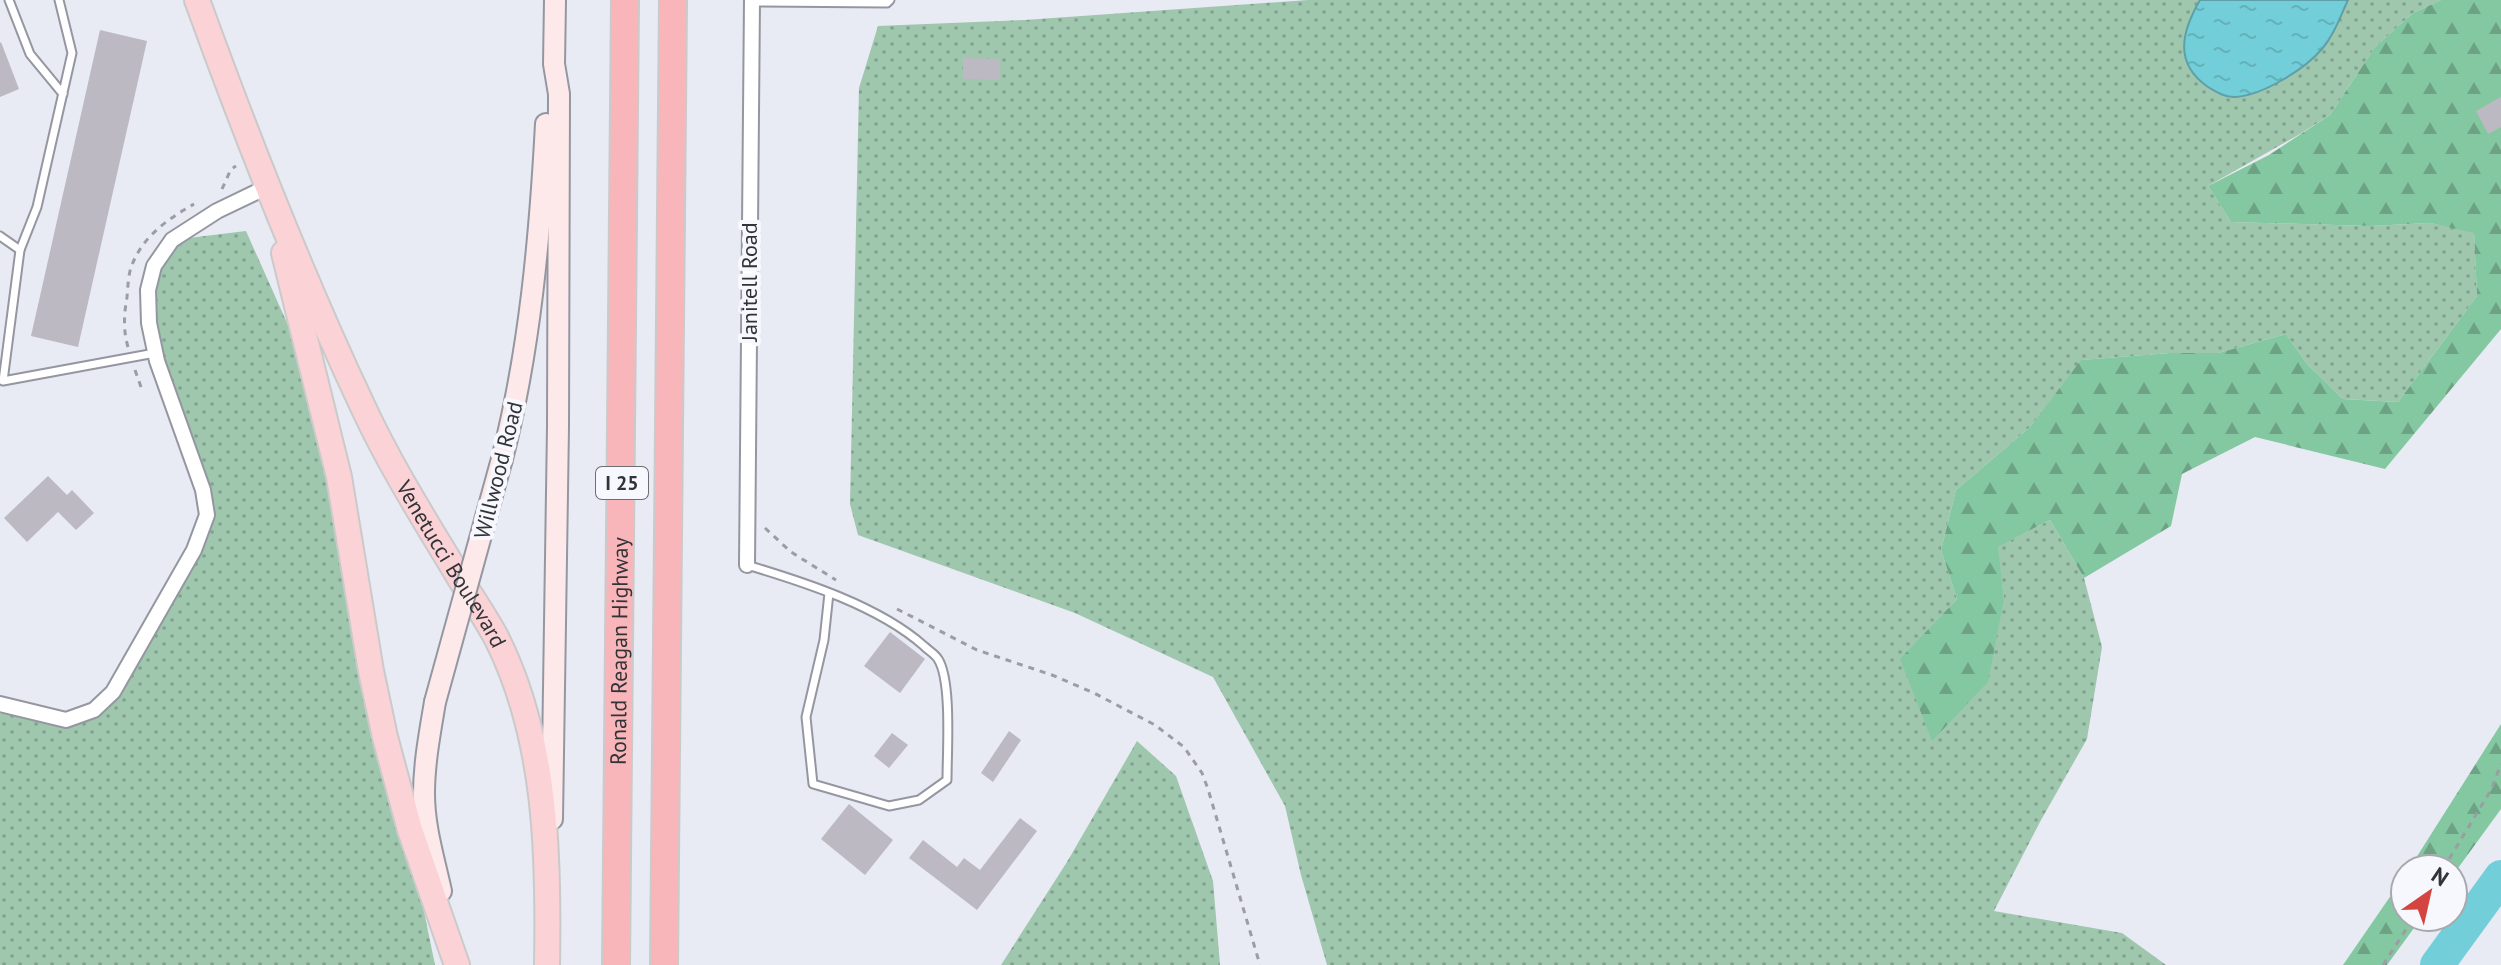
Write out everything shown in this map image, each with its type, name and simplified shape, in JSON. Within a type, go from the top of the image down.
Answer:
[{"type":"highway","name":"Ronald Reagan Highway","points":[[616,965],[625,0]]},
{"type":"highway","name":"I 25","points":[[664,965],[673,0]]},
{"type":"main road","name":"Venetucci Boulevard","points":[[197,0],[267,187],[364,411],[413,501],[496,638],[518,690],[533,742],[541,799],[548,911],[547,965]]},
{"type":"main road","name":"Venetucci Boulevard","points":[[267,187],[339,477],[385,737],[410,830],[457,965]]},
{"type":"street","name":"Willwood Road","points":[[457,965],[426,824],[425,758],[435,702],[515,410],[539,245],[548,96],[554,64],[555,0]]},
{"type":"street","name":"Janitell Road","points":[[747,565],[752,1]]},
{"type":"street","name":"Willwood Road","points":[[548,911],[553,786],[558,427],[559,94],[554,64]]},
{"type":"street","points":[[0,704],[66,720],[94,710],[113,692],[194,550],[207,515],[203,490],[155,353],[149,323],[148,290],[154,266],[172,240],[217,211],[267,187]]},
{"type":"lane","points":[[9,0],[30,54],[63,94]]},
{"type":"lane","points":[[59,0],[72,53],[37,207],[20,250],[2,382],[155,353]]},
{"type":"lane","points":[[752,1],[887,3],[890,0]]},
{"type":"lane","points":[[0,236],[20,250]]},
{"type":"lane","points":[[747,565],[801,580],[878,615],[908,632],[938,658],[946,683],[947,780],[919,800],[889,806],[813,784],[806,717],[824,640],[829,593]]},
{"type":"path","points":[[748,513],[791,552],[841,583]]},
{"type":"path","points":[[890,606],[977,650],[1052,675],[1094,693],[1155,725],[1184,747],[1202,773],[1219,818],[1260,965]]},
{"type":"path","points":[[2453,853],[2491,790],[2501,764]]},
{"type":"path","points":[[2383,965],[2404,933]]},
{"type":"green space","points":[[1308,0],[2441,0],[2413,13],[2375,47],[2330,115],[2208,186],[2231,222],[2370,226],[2430,223],[2474,232],[2477,296],[2398,402],[2343,399],[2307,364],[2286,334],[2218,353],[2170,353],[2082,360],[2030,427],[1956,490],[1941,550],[1957,599],[1901,659],[2004,599],[1997,547],[2050,520],[2084,578],[2102,647],[2087,739],[1994,911],[2122,933],[2166,965],[1327,965],[1285,806],[1213,677],[1075,613],[858,535],[850,504],[859,88],[878,26],[1025,20]]},
{"type":"green space","points":[[2441,0],[2501,0],[2501,329],[2385,469],[2255,437],[2182,474],[2171,526],[2084,578],[2050,520],[1998,547],[2004,599],[1988,682],[1932,741],[1900,659],[1957,599],[1941,550],[1956,490],[2030,427],[2081,360],[2170,353],[2218,353],[2286,334],[2307,364],[2343,399],[2398,402],[2477,296],[2474,233],[2430,223],[2370,226],[2231,222],[2208,186],[2269,155],[2330,115],[2375,47],[2413,13]]},
{"type":"green space","points":[[246,231],[317,390],[435,965],[0,965],[0,714],[7,706],[66,719],[113,692],[194,550],[203,490],[157,361],[148,290],[172,240]]},
{"type":"green space","points":[[2501,724],[2501,809],[2469,853],[2419,853]]},
{"type":"green space","points":[[1137,741],[1176,776],[1213,881],[1220,965],[1001,965],[1067,862]]},
{"type":"green space","points":[[2389,898],[2389,933],[2410,933],[2387,965],[2343,965]]},
{"type":"water","points":[[2200,0],[2348,0],[2326,44],[2315,57],[2271,86],[2232,97],[2214,91],[2197,78],[2185,57],[2185,35]]},
{"type":"building","points":[[100,30],[147,41],[78,347],[31,336]]},
{"type":"building","points":[[0,43],[19,89],[0,97]]},
{"type":"building","points":[[963,58],[1000,59],[1000,80],[963,79]]},
{"type":"building","points":[[2501,97],[2501,127],[2488,134],[2476,111]]},
{"type":"building","points":[[48,476],[67,495],[72,490],[94,513],[76,530],[58,512],[27,542],[4,518]]},
{"type":"building","points":[[890,632],[925,659],[900,693],[864,666]]},
{"type":"building","points":[[1009,731],[1021,740],[993,782],[981,773]]},
{"type":"building","points":[[892,733],[908,745],[889,768],[874,756]]},
{"type":"building","points":[[849,804],[893,840],[865,875],[821,839]]},
{"type":"building","points":[[1020,818],[1037,831],[977,910],[909,858],[923,840],[957,867],[964,858],[980,870]]},
{"type":"waterway","points":[[2437,965],[2501,877]]}]
